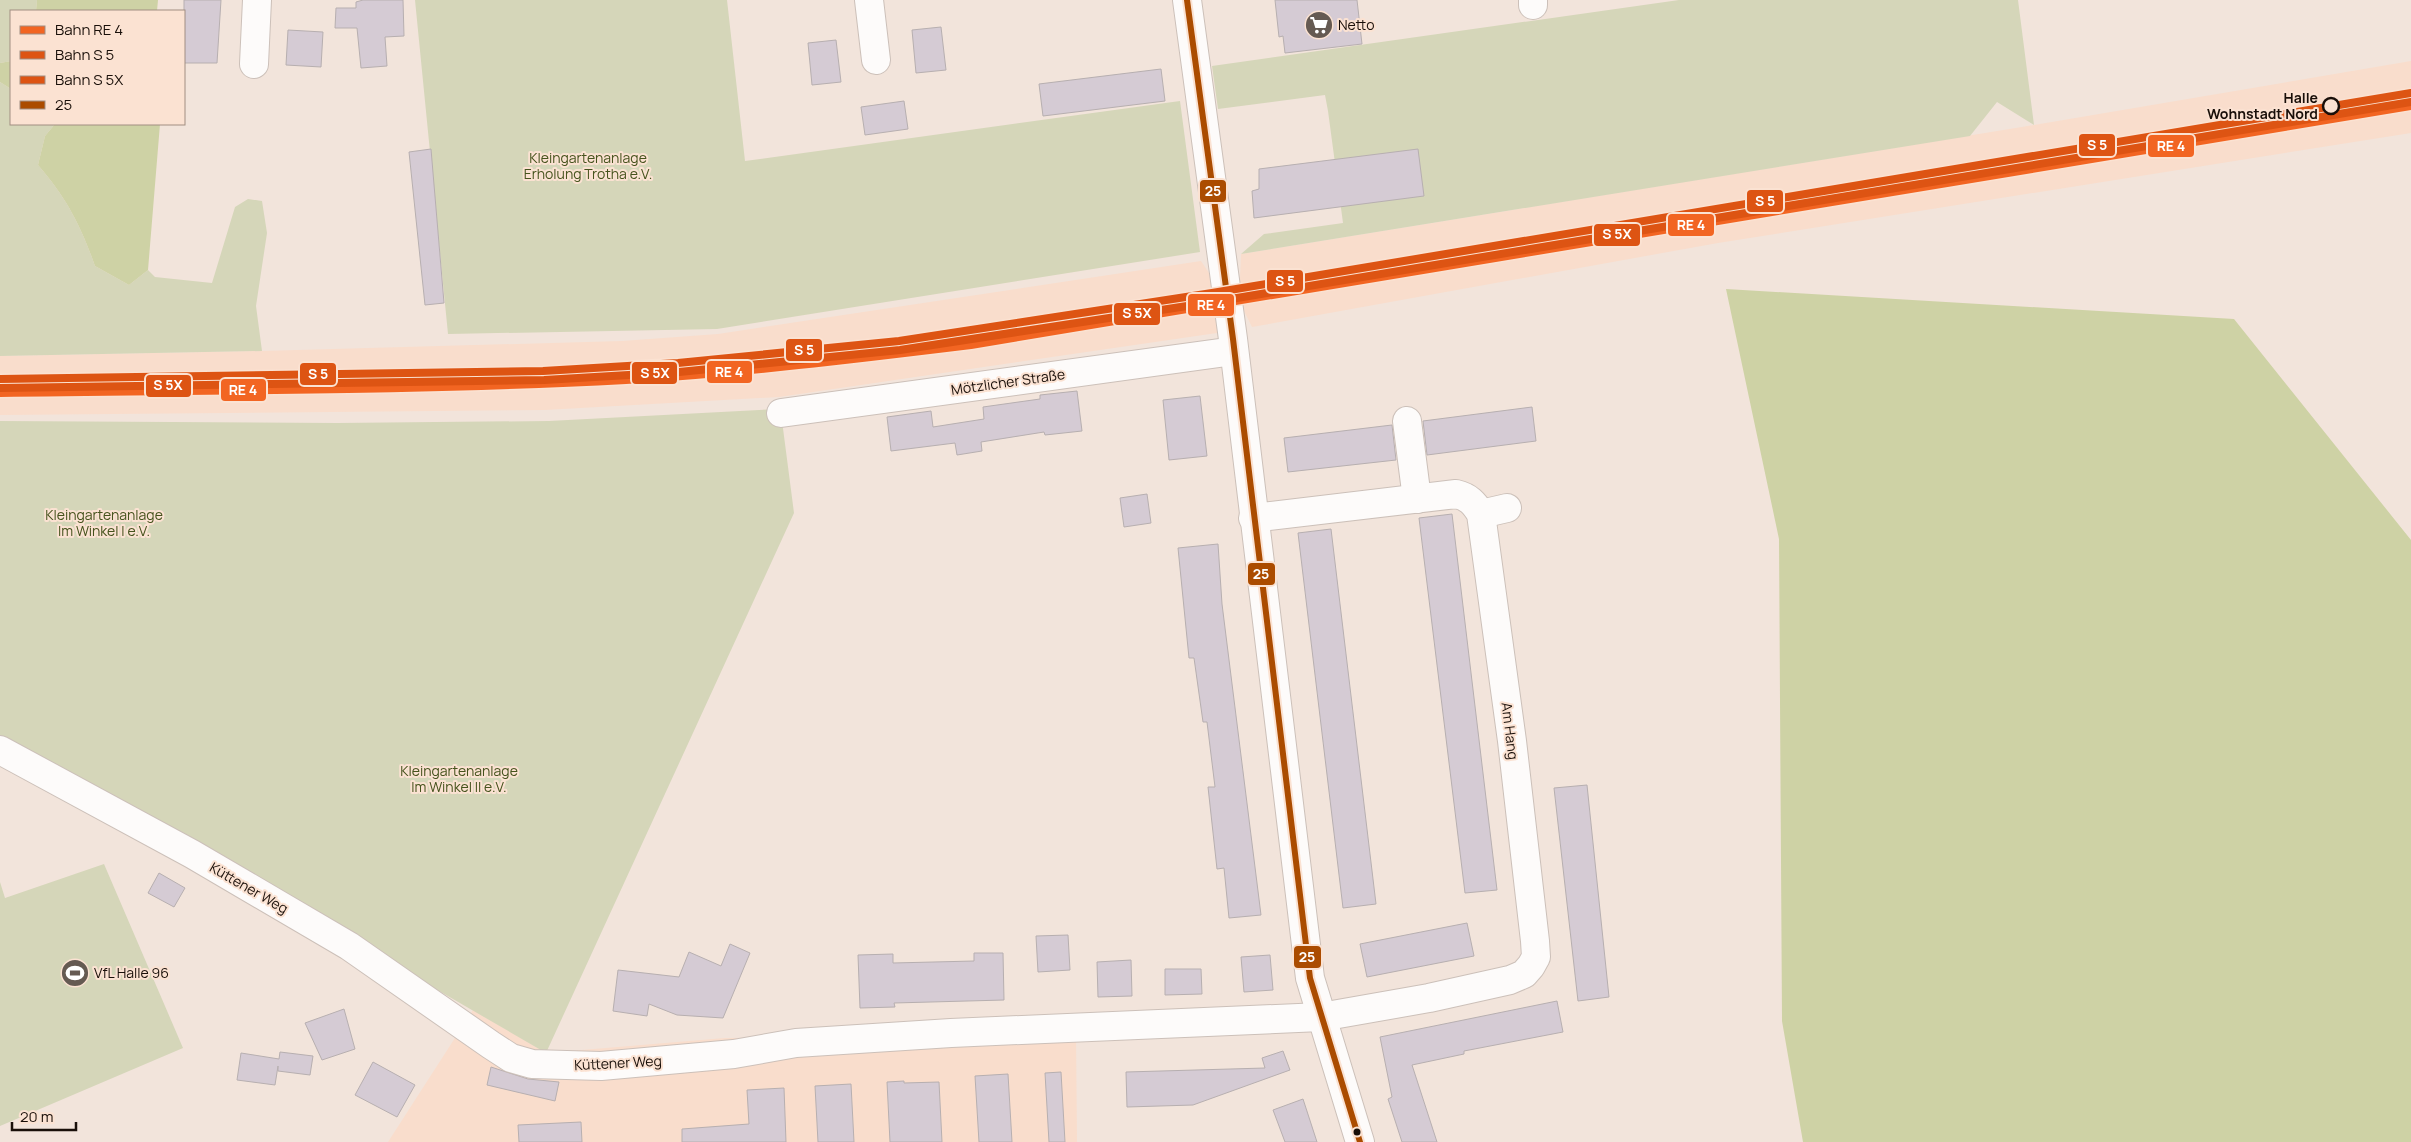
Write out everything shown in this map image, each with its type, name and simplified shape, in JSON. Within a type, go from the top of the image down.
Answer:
[{"type":"street","points":[[254,64],[257,0]]},
{"type":"street","points":[[869,0],[876,60]]},
{"type":"street","points":[[1187,0],[1234,352],[1310,978],[1360,1142]]},
{"type":"street","name":"Mötzlicher Straße","points":[[781,413],[1234,352]]},
{"type":"street","points":[[1407,421],[1417,499]]},
{"type":"street","name":"Am Hang","points":[[1253,518],[1456,494],[1466,496],[1474,503],[1494,511],[1512,741],[1536,957],[1524,974],[1510,980],[1429,998],[1321,1017]]},
{"type":"street","name":"Küttener Weg","points":[[0,750],[192,854],[349,946],[491,1045],[512,1058],[532,1064],[601,1066],[734,1054],[796,1043],[951,1033],[1321,1017]]},
{"type":"shaded area","points":[[2411,61],[2411,133],[1718,243],[1252,327],[1244,311],[1220,316],[1217,333],[779,397],[545,410],[0,415],[0,356],[622,341],[718,334],[1201,261],[1215,282],[1240,278],[1241,254],[2034,125]]},
{"type":"shaded area","points":[[473,1010],[546,1053],[725,1038],[1076,1036],[1077,1142],[388,1142]]},
{"type":"green space","points":[[0,0],[37,0],[36,10],[10,10],[10,61],[0,63]]},
{"type":"green space","points":[[37,0],[158,0],[157,10],[36,10]]},
{"type":"green space","name":"Kleingartenanlage Erholung Trotha e.V.","points":[[415,0],[727,0],[745,161],[1180,101],[1200,252],[717,329],[448,334]]},
{"type":"green space","points":[[1679,0],[2018,0],[2034,125],[1997,102],[1970,136],[1241,254],[1264,234],[1343,223],[1328,111],[1325,95],[1218,109],[1212,66]]},
{"type":"green space","points":[[10,61],[10,88],[0,82],[0,63]]},
{"type":"green space","points":[[0,82],[10,88],[10,125],[54,125],[45,136],[38,165],[72,212],[95,266],[129,285],[148,270],[155,277],[212,283],[235,207],[248,199],[262,201],[267,233],[256,306],[262,351],[0,356]]},
{"type":"green space","points":[[54,125],[160,125],[148,270],[129,285],[95,266],[72,212],[38,165],[45,136]]},
{"type":"green space","points":[[1726,289],[2234,319],[2411,540],[2411,1142],[1803,1142],[1782,1021],[1779,539]]},
{"type":"green space","name":"Kleingartenanlage Im Winkel II e.V.","points":[[778,409],[781,413],[794,513],[546,1053],[0,736],[0,421],[337,423],[549,421]]},
{"type":"green space","name":"VfL Halle 96","points":[[104,864],[183,1048],[0,1126],[0,882],[5,898]]},
{"type":"building","points":[[184,0],[221,0],[217,63],[185,63]]},
{"type":"building","points":[[363,0],[403,0],[404,36],[385,37],[387,66],[361,68],[357,28],[335,28],[336,8],[356,8],[356,2]]},
{"type":"building","name":"Netto","points":[[1275,0],[1357,0],[1362,44],[1285,53],[1283,36],[1279,37]]},
{"type":"building","points":[[941,27],[946,70],[916,73],[912,30]]},
{"type":"building","points":[[288,30],[323,32],[321,67],[286,65]]},
{"type":"building","points":[[836,40],[841,82],[812,85],[808,43]]},
{"type":"building","points":[[1161,69],[1165,101],[1043,116],[1039,84]]},
{"type":"building","points":[[904,101],[908,129],[865,135],[861,107]]},
{"type":"building","points":[[431,149],[444,303],[425,305],[409,152]]},
{"type":"building","points":[[1418,149],[1424,196],[1254,218],[1252,191],[1259,189],[1259,169]]},
{"type":"building","points":[[1077,391],[1082,431],[1045,435],[1044,432],[981,442],[982,451],[957,455],[955,443],[891,451],[887,417],[931,411],[933,427],[984,419],[983,407],[1040,399],[1040,395]]},
{"type":"building","points":[[1200,396],[1207,456],[1169,460],[1163,400]]},
{"type":"building","points":[[1532,407],[1536,441],[1427,455],[1423,421]]},
{"type":"building","points":[[1392,425],[1396,460],[1288,472],[1284,438]]},
{"type":"building","points":[[1147,494],[1151,523],[1124,527],[1120,498]]},
{"type":"building","points":[[1452,514],[1497,890],[1465,893],[1419,518]]},
{"type":"building","points":[[1331,529],[1376,904],[1343,908],[1298,533]]},
{"type":"building","points":[[1218,544],[1222,604],[1261,915],[1229,918],[1224,868],[1217,869],[1208,787],[1215,787],[1207,722],[1203,722],[1194,658],[1189,658],[1178,548]]},
{"type":"building","points":[[1587,785],[1609,997],[1578,1001],[1554,788]]},
{"type":"building","points":[[159,873],[185,888],[174,907],[148,893]]},
{"type":"building","points":[[1467,923],[1474,956],[1367,977],[1360,944]]},
{"type":"building","points":[[1068,935],[1070,970],[1038,972],[1036,936]]},
{"type":"building","points":[[730,944],[750,953],[723,1018],[677,1015],[649,1004],[647,1016],[613,1011],[618,970],[679,977],[689,952],[721,966]]},
{"type":"building","points":[[974,953],[1003,953],[1004,1000],[894,1003],[895,1007],[860,1008],[858,955],[893,954],[893,963],[974,961]]},
{"type":"building","points":[[1270,955],[1273,990],[1244,992],[1241,957]]},
{"type":"building","points":[[1131,960],[1132,996],[1098,997],[1097,962]]},
{"type":"building","points":[[1165,969],[1201,969],[1202,994],[1165,995]]},
{"type":"building","points":[[1557,1001],[1563,1032],[1464,1051],[1464,1054],[1412,1065],[1437,1142],[1402,1142],[1388,1099],[1392,1097],[1380,1037]]},
{"type":"building","points":[[344,1009],[355,1049],[322,1060],[305,1023]]},
{"type":"building","points":[[1283,1051],[1290,1070],[1193,1105],[1127,1107],[1126,1072],[1265,1068],[1262,1058]]},
{"type":"building","points":[[280,1052],[313,1056],[310,1075],[278,1071],[278,1066],[275,1085],[237,1080],[241,1053],[279,1059]]},
{"type":"building","points":[[373,1062],[415,1085],[397,1117],[355,1095]]},
{"type":"building","points":[[491,1067],[528,1079],[559,1082],[555,1101],[487,1085]]},
{"type":"building","points":[[1061,1072],[1065,1142],[1049,1142],[1045,1073]]},
{"type":"building","points":[[1008,1074],[1012,1142],[979,1142],[975,1076]]},
{"type":"building","points":[[904,1081],[904,1083],[939,1082],[942,1142],[890,1142],[887,1082]]},
{"type":"building","points":[[851,1084],[854,1142],[818,1142],[815,1086]]},
{"type":"building","points":[[784,1088],[786,1142],[682,1142],[682,1129],[749,1124],[747,1090]]},
{"type":"building","points":[[1303,1099],[1317,1142],[1285,1142],[1273,1110]]},
{"type":"building","points":[[581,1122],[582,1142],[519,1142],[518,1125]]},
{"type":"transit line","name":"25","points":[[1187,0],[1233,339],[1310,978],[1360,1142]]},
{"type":"transit line","points":[[0,379],[543,371],[678,363],[899,341],[1212,293],[2411,93]]},
{"type":"transit line","points":[[0,388],[544,380],[679,372],[900,350],[1213,302],[2411,102]]},
{"type":"transit line","points":[[0,393],[548,384],[712,374],[971,345],[2411,106]]},
{"type":"place","name":"Netto","points":[[1319,25]]},
{"type":"place","name":"Halle Wohnstadt Nord","points":[[2331,106]]},
{"type":"place","name":"VfL Halle 96","points":[[75,973]]},
{"type":"park label","name":"Kleingartenanlage Im Winkel I e.V.","points":[[104,524]]}]
